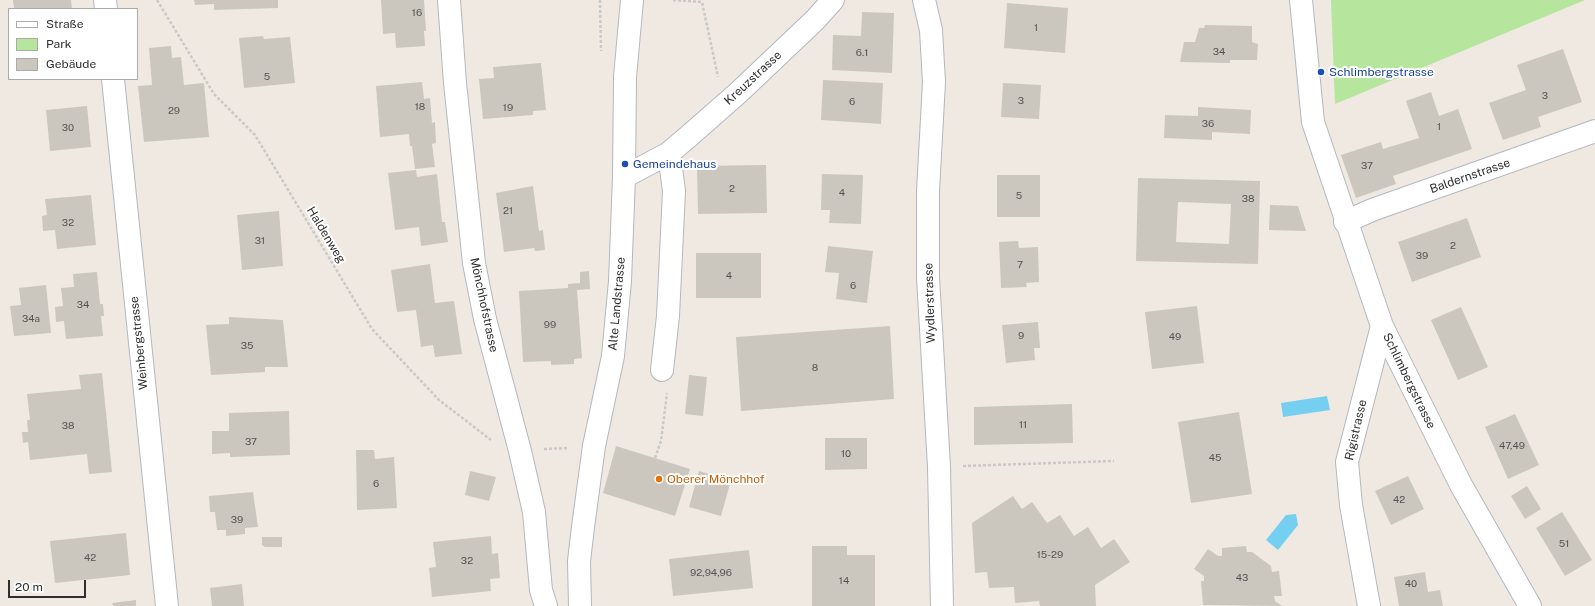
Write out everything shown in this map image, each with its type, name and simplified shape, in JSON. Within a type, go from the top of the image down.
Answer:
[{"type":"street","name":"Mönchhofstrasse","points":[[449,0],[455,82],[474,263],[485,320],[520,451],[534,512],[541,590],[546,606]]},
{"type":"street","name":"Alte Landstrasse","points":[[580,606],[579,561],[583,527],[594,446],[613,356],[620,281],[624,177],[625,77],[632,0]]},
{"type":"street","name":"Kreuzstrasse","points":[[624,177],[669,153],[815,20],[833,0]]},
{"type":"street","name":"Wydlerstrasse","points":[[924,0],[931,30],[934,82],[928,191],[928,277],[939,467],[942,606]]},
{"type":"street","name":"Schlimbergstrasse","points":[[1301,0],[1313,122],[1345,222],[1382,326],[1461,485],[1530,606]]},
{"type":"street","name":"Weinbergstrasse","points":[[113,80],[167,606]]},
{"type":"street","name":"Baldernstrasse","points":[[1345,222],[1372,210],[1595,131]]},
{"type":"street","points":[[662,365],[668,316],[674,191],[669,153]]},
{"type":"street","name":"Rigistrasse","points":[[1370,606],[1351,505],[1347,462],[1382,326]]},
{"type":"path","name":"Haldenweg","points":[[157,0],[214,94],[255,135],[372,329],[439,400],[496,443]]},
{"type":"path","points":[[600,0],[601,52]]},
{"type":"path","points":[[674,0],[702,2],[723,105]]},
{"type":"path","points":[[655,458],[660,442],[670,373],[662,365]]},
{"type":"path","points":[[538,450],[572,448]]},
{"type":"path","points":[[939,467],[1114,461]]},
{"type":"green space","points":[[1331,0],[1585,0],[1335,104]]},
{"type":"water","points":[[1327,396],[1330,410],[1283,417],[1281,403]]},
{"type":"water","points":[[1296,514],[1298,525],[1278,550],[1266,540],[1286,515]]},
{"type":"building","points":[[13,0],[71,0],[72,8],[14,8]]},
{"type":"building","points":[[194,0],[278,0],[278,8],[214,10],[214,4],[195,5]]},
{"type":"building","points":[[381,0],[424,0],[426,31],[424,31],[425,46],[396,48],[395,33],[383,34]]},
{"type":"building","points":[[1007,3],[1068,8],[1065,53],[1004,48]]},
{"type":"building","points":[[862,12],[894,13],[892,73],[832,70],[833,35],[861,36]]},
{"type":"building","points":[[1205,25],[1252,26],[1252,42],[1258,44],[1257,60],[1230,60],[1230,63],[1180,62],[1184,42],[1195,42],[1199,28],[1204,28]]},
{"type":"building","points":[[263,36],[264,39],[290,37],[295,83],[244,88],[239,38]]},
{"type":"building","points":[[171,46],[172,58],[181,57],[184,85],[204,83],[209,137],[144,142],[138,86],[152,85],[149,48]]},
{"type":"building","points":[[1563,49],[1582,102],[1538,117],[1541,127],[1503,140],[1489,103],[1526,90],[1517,65]]},
{"type":"building","points":[[541,63],[546,110],[533,111],[533,115],[483,119],[479,79],[494,78],[493,67]]},
{"type":"building","points":[[823,80],[883,83],[881,124],[821,120]]},
{"type":"building","points":[[422,82],[424,99],[430,98],[432,123],[435,122],[436,143],[432,144],[435,167],[415,169],[409,134],[380,137],[376,86]]},
{"type":"building","points":[[1003,83],[1041,85],[1039,119],[1001,117]]},
{"type":"building","points":[[1431,92],[1439,116],[1458,109],[1472,149],[1393,176],[1396,184],[1356,198],[1341,155],[1381,142],[1383,149],[1419,138],[1406,101]]},
{"type":"building","points":[[87,106],[91,147],[50,151],[46,110]]},
{"type":"building","points":[[1198,107],[1251,110],[1250,134],[1212,132],[1212,140],[1164,138],[1165,115],[1198,116]]},
{"type":"building","points":[[766,165],[767,213],[698,214],[697,166]]},
{"type":"building","points":[[416,170],[417,177],[437,174],[442,222],[445,222],[448,242],[421,246],[419,227],[395,230],[388,173]]},
{"type":"building","points":[[822,174],[863,175],[861,224],[829,223],[830,210],[821,210]]},
{"type":"building","points":[[997,175],[1040,175],[1040,217],[997,217]]},
{"type":"building","points":[[1138,178],[1260,181],[1258,264],[1136,261]],"holes":[[[1178,202],[1231,204],[1229,244],[1176,242]]]},
{"type":"building","points":[[533,186],[539,231],[543,230],[545,250],[535,251],[534,248],[504,252],[496,193]]},
{"type":"building","points":[[91,195],[96,245],[57,249],[55,230],[43,231],[42,216],[47,215],[45,199]]},
{"type":"building","points":[[1270,205],[1298,206],[1306,231],[1269,230]]},
{"type":"building","points":[[279,211],[283,266],[242,270],[237,215]]},
{"type":"building","points":[[1467,218],[1481,257],[1412,282],[1398,242]]},
{"type":"building","points":[[1018,241],[1019,248],[1038,247],[1039,282],[1026,283],[1027,287],[1001,288],[999,242]]},
{"type":"building","points":[[828,246],[873,251],[867,303],[836,299],[839,273],[825,272]]},
{"type":"building","points":[[696,253],[761,253],[761,298],[696,298]]},
{"type":"building","points":[[430,264],[435,303],[454,301],[462,354],[435,357],[433,345],[421,347],[416,310],[397,312],[391,270]]},
{"type":"building","points":[[589,271],[590,289],[577,290],[582,358],[574,359],[574,364],[551,365],[551,361],[523,362],[519,291],[568,288],[568,284],[580,283],[580,272]]},
{"type":"building","points":[[97,272],[100,304],[103,304],[104,316],[101,316],[103,336],[66,339],[64,321],[56,322],[55,307],[63,306],[61,288],[74,287],[73,274]]},
{"type":"building","points":[[46,285],[51,333],[14,336],[10,306],[21,305],[19,288]]},
{"type":"building","points":[[1197,306],[1204,363],[1152,369],[1145,312]]},
{"type":"building","points":[[1461,307],[1488,367],[1458,380],[1431,320]]},
{"type":"building","points":[[229,317],[283,320],[288,367],[265,367],[265,372],[211,375],[206,325],[229,324]]},
{"type":"building","points":[[1038,322],[1040,348],[1034,348],[1035,360],[1006,363],[1002,325]]},
{"type":"building","points":[[890,326],[894,399],[741,411],[736,337]]},
{"type":"building","points":[[102,373],[112,472],[89,474],[87,454],[30,460],[28,442],[23,443],[22,432],[28,432],[27,420],[30,420],[27,394],[81,389],[79,375]]},
{"type":"building","points":[[689,375],[707,377],[703,416],[685,414]]},
{"type":"building","points":[[1072,404],[1073,443],[974,445],[974,407]]},
{"type":"building","points":[[289,411],[290,455],[230,457],[230,453],[212,454],[212,431],[229,431],[229,413]]},
{"type":"building","points":[[1239,412],[1252,494],[1191,503],[1178,422]]},
{"type":"building","points":[[1515,414],[1539,465],[1508,479],[1485,427]]},
{"type":"building","points":[[825,438],[867,438],[867,469],[825,470]]},
{"type":"building","points":[[616,446],[690,469],[675,516],[603,493]]},
{"type":"building","points":[[356,450],[374,450],[375,459],[394,457],[397,508],[357,510]]},
{"type":"building","points":[[470,471],[496,477],[489,501],[465,495]]},
{"type":"building","points":[[699,471],[731,480],[721,516],[689,507]]},
{"type":"building","points":[[1408,476],[1424,509],[1391,525],[1375,491]]},
{"type":"building","points":[[1527,486],[1541,509],[1525,519],[1511,496]]},
{"type":"building","points":[[253,492],[258,527],[245,528],[245,534],[226,536],[226,530],[217,530],[215,512],[210,512],[209,496]]},
{"type":"building","points":[[1013,496],[1022,509],[1032,502],[1047,523],[1060,515],[1074,536],[1088,527],[1101,548],[1114,539],[1130,562],[1095,585],[1096,606],[1040,606],[1039,601],[1015,603],[1014,587],[989,588],[987,572],[975,573],[972,523]]},
{"type":"building","points":[[1562,512],[1592,560],[1565,576],[1536,528]]},
{"type":"building","points":[[126,533],[130,575],[55,583],[50,541]]},
{"type":"building","points":[[491,536],[492,554],[498,553],[500,578],[490,579],[491,591],[432,597],[429,568],[436,567],[433,542]]},
{"type":"building","points":[[262,537],[282,537],[282,547],[265,547],[262,545]]},
{"type":"building","points":[[812,546],[847,546],[847,555],[875,555],[875,606],[812,606]]},
{"type":"building","points":[[1246,546],[1247,552],[1252,552],[1271,566],[1272,572],[1279,571],[1282,596],[1274,596],[1275,601],[1282,606],[1203,605],[1201,581],[1204,581],[1204,576],[1194,569],[1208,549],[1218,556],[1222,556],[1222,548]]},
{"type":"building","points":[[749,550],[753,588],[673,596],[669,559]]},
{"type":"building","points":[[1425,572],[1428,592],[1440,590],[1443,606],[1399,606],[1394,577]]},
{"type":"building","points":[[242,584],[244,606],[212,606],[210,588]]},
{"type":"building","points":[[136,600],[136,606],[113,606],[112,603]]},
{"type":"place","name":"Schlimbergstrasse","points":[[1321,72]]},
{"type":"place","name":"Gemeindehaus","points":[[625,164]]},
{"type":"place","name":"Oberer Mönchhof","points":[[659,479]]}]
